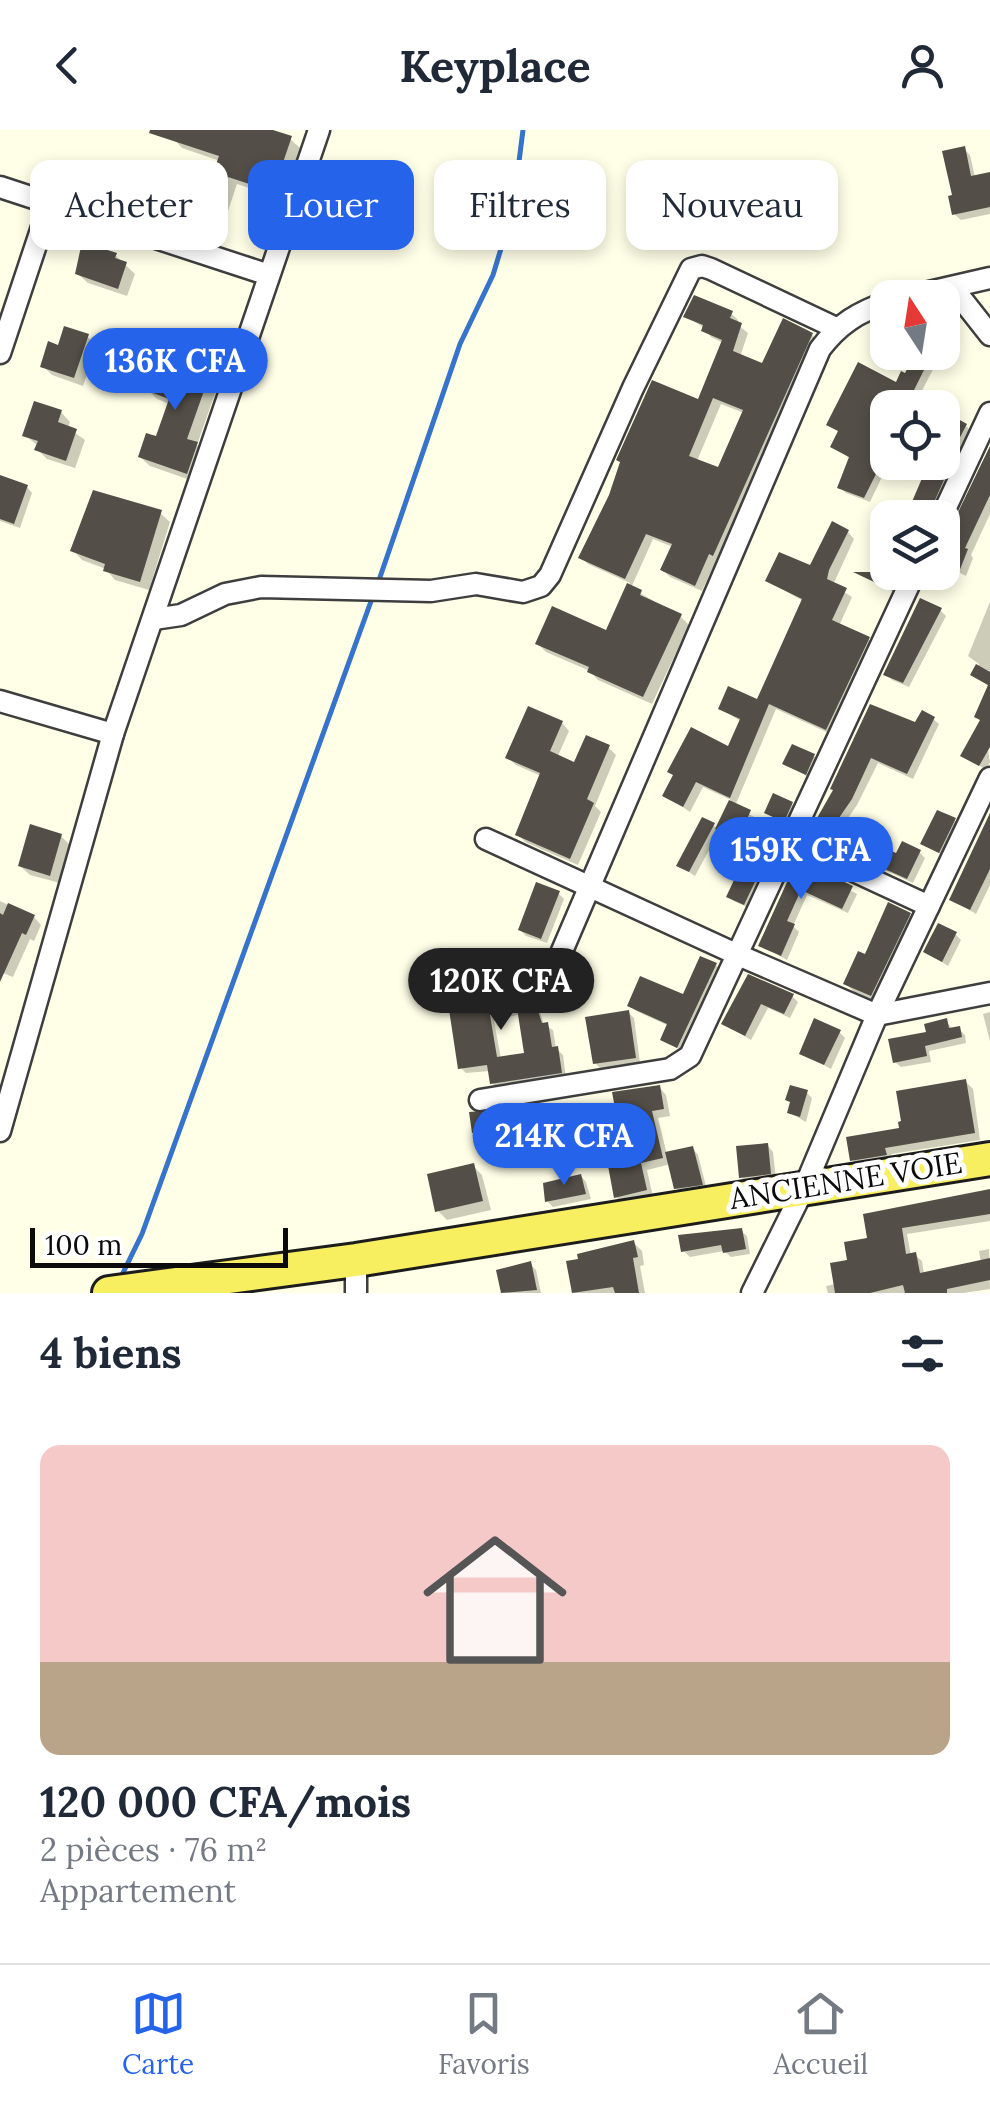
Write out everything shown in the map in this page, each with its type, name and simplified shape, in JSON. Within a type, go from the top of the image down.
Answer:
[{"type":"main road","name":"ANCIENNE VOIE","points":[[110,1293],[356,1260],[990,1158]]},
{"type":"street","points":[[0,1130],[112,734],[319,130]]},
{"type":"street","points":[[0,187],[30,197]]},
{"type":"street","points":[[0,353],[34,250]]},
{"type":"street","points":[[193,250],[269,275]]},
{"type":"street","points":[[154,619],[181,615],[225,594],[261,586],[432,591],[476,584],[532,590],[550,575],[633,388],[692,269],[710,269],[836,328]]},
{"type":"street","points":[[960,286],[990,278]]},
{"type":"street","points":[[960,297],[990,335]]},
{"type":"street","points":[[559,958],[820,349],[836,328],[870,309]]},
{"type":"street","points":[[949,500],[990,413]]},
{"type":"street","points":[[480,1100],[680,1066],[694,1051],[907,590]]},
{"type":"street","points":[[0,701],[112,734]]},
{"type":"street","points":[[752,1293],[805,1186],[877,1015],[990,778]]},
{"type":"street","points":[[486,839],[877,1015],[990,993]]},
{"type":"street","points":[[789,841],[929,906]]},
{"type":"street","points":[[356,1260],[356,1293]]},
{"type":"building","points":[[273,130],[292,136],[284,160],[248,160],[248,184],[228,177],[228,160],[218,160],[219,156],[149,133]]},
{"type":"building","points":[[965,146],[971,176],[990,172],[990,207],[952,215],[948,196],[952,195],[942,151]]},
{"type":"building","points":[[80,250],[107,250],[127,262],[118,289],[75,274]]},
{"type":"building","points":[[694,295],[733,311],[730,318],[742,323],[733,351],[762,363],[783,318],[813,333],[713,556],[709,554],[695,586],[660,570],[672,544],[646,534],[625,579],[578,558],[609,495],[620,462],[616,460],[652,380],[698,399],[722,340],[701,331],[703,325],[683,317]],"holes":[[[713,398],[743,410],[718,467],[689,456]]]},
{"type":"building","points":[[64,326],[89,334],[74,378],[40,367],[48,341],[58,345]]},
{"type":"building","points":[[183,358],[212,368],[187,439],[198,442],[187,474],[138,457],[146,433],[156,436],[169,399],[145,390],[156,359],[180,367]]},
{"type":"building","points":[[858,362],[896,382],[901,371],[924,370],[914,390],[870,390],[873,480],[864,498],[837,488],[849,457],[830,447],[838,431],[826,425]]},
{"type":"building","points":[[34,401],[62,410],[58,422],[77,429],[66,461],[34,450],[38,441],[22,436]]},
{"type":"building","points":[[990,446],[990,495],[965,548],[968,549],[960,569],[960,508]]},
{"type":"building","points":[[0,475],[28,485],[14,524],[0,519]]},
{"type":"building","points":[[921,480],[944,480],[935,500],[913,500]]},
{"type":"building","points":[[93,490],[162,510],[140,582],[103,571],[105,564],[70,551]]},
{"type":"building","points":[[832,521],[849,530],[827,579],[847,588],[832,620],[870,637],[826,730],[769,704],[730,798],[696,782],[683,807],[662,796],[673,775],[667,772],[691,727],[728,746],[740,719],[718,709],[728,686],[757,699],[802,599],[765,581],[779,552],[810,565]]},
{"type":"building","points":[[853,572],[870,572],[870,580]]},
{"type":"building","points":[[627,583],[642,590],[640,595],[682,614],[643,697],[587,672],[589,667],[535,644],[552,606],[606,630]]},
{"type":"building","points":[[920,598],[942,608],[903,683],[883,675]]},
{"type":"building","points":[[976,664],[990,672],[990,747],[979,766],[960,756],[980,720],[974,717],[988,685],[970,675]]},
{"type":"building","points":[[870,704],[915,722],[922,710],[935,717],[907,774],[871,758],[852,799],[830,831],[856,842],[859,836],[896,853],[902,841],[921,850],[907,879],[809,832],[833,790],[830,789]]},
{"type":"building","points":[[528,706],[563,721],[550,751],[574,762],[586,735],[610,745],[587,799],[594,803],[570,859],[515,835],[540,773],[505,758]]},
{"type":"building","points":[[792,744],[815,754],[806,775],[782,764]]},
{"type":"building","points":[[773,793],[793,802],[784,822],[764,813]]},
{"type":"building","points":[[729,800],[751,810],[738,840],[715,829]]},
{"type":"building","points":[[937,810],[956,818],[939,853],[920,844]]},
{"type":"building","points":[[990,813],[990,869],[970,910],[949,900]]},
{"type":"building","points":[[702,817],[715,823],[689,872],[676,866]]},
{"type":"building","points":[[30,824],[62,834],[50,876],[18,866]]},
{"type":"building","points":[[744,859],[762,867],[744,905],[726,897]]},
{"type":"building","points":[[797,860],[853,886],[842,909],[801,890],[787,921],[795,924],[781,956],[758,946]]},
{"type":"building","points":[[536,882],[560,891],[541,939],[518,930]]},
{"type":"building","points":[[888,902],[911,913],[871,996],[843,984],[858,951],[865,954]]},
{"type":"building","points":[[8,903],[35,915],[26,935],[22,933],[0,982],[0,913],[3,915]]},
{"type":"building","points":[[938,923],[957,932],[942,962],[923,952]]},
{"type":"building","points":[[700,956],[717,963],[677,1048],[660,1040],[667,1024],[627,1006],[640,976],[683,994]]},
{"type":"building","points":[[748,974],[794,994],[784,1014],[761,1004],[745,1036],[721,1024]]},
{"type":"building","points":[[463,980],[466,993],[506,983],[510,997],[531,990],[542,1023],[548,1022],[552,1047],[558,1046],[562,1073],[490,1084],[487,1065],[458,1069],[445,983]],"holes":[[[517,1008],[524,1053],[497,1057],[490,1015]]]},
{"type":"building","points":[[629,1010],[636,1058],[593,1064],[585,1017]]},
{"type":"building","points":[[814,1018],[841,1030],[824,1065],[799,1054]]},
{"type":"building","points":[[947,1018],[949,1028],[960,1026],[962,1037],[925,1046],[927,1056],[893,1063],[888,1039],[926,1032],[924,1024]]},
{"type":"building","points":[[966,1079],[975,1133],[885,1148],[887,1155],[850,1161],[846,1137],[899,1128],[896,1091]]},
{"type":"building","points":[[660,1085],[664,1109],[652,1111],[663,1158],[641,1163],[647,1190],[614,1198],[606,1155],[623,1151],[612,1092]]},
{"type":"building","points":[[790,1085],[808,1090],[800,1117],[787,1113],[790,1102],[785,1100]]},
{"type":"building","points":[[509,1109],[512,1127],[472,1133],[469,1112]]},
{"type":"building","points":[[768,1143],[771,1174],[739,1178],[736,1146]]},
{"type":"building","points":[[693,1146],[703,1185],[674,1189],[665,1152]]},
{"type":"building","points":[[474,1163],[483,1201],[435,1212],[427,1174]]},
{"type":"building","points":[[581,1174],[586,1194],[545,1202],[543,1183]]},
{"type":"building","points":[[990,1189],[990,1214],[902,1228],[906,1254],[916,1252],[920,1273],[990,1258],[990,1280],[947,1289],[947,1293],[905,1293],[903,1285],[870,1293],[835,1293],[830,1263],[847,1260],[844,1242],[867,1238],[863,1214]]},
{"type":"building","points":[[742,1228],[746,1249],[723,1253],[721,1245],[681,1252],[678,1235]]},
{"type":"building","points":[[634,1240],[639,1293],[615,1293],[613,1287],[572,1293],[566,1261],[578,1259],[577,1254]]},
{"type":"building","points":[[531,1261],[537,1290],[501,1293],[496,1270]]},
{"type":"waterway","points":[[378,583],[460,344],[493,275],[513,209],[523,130]]},
{"type":"waterway","points":[[121,1277],[142,1234],[374,593]]}]
